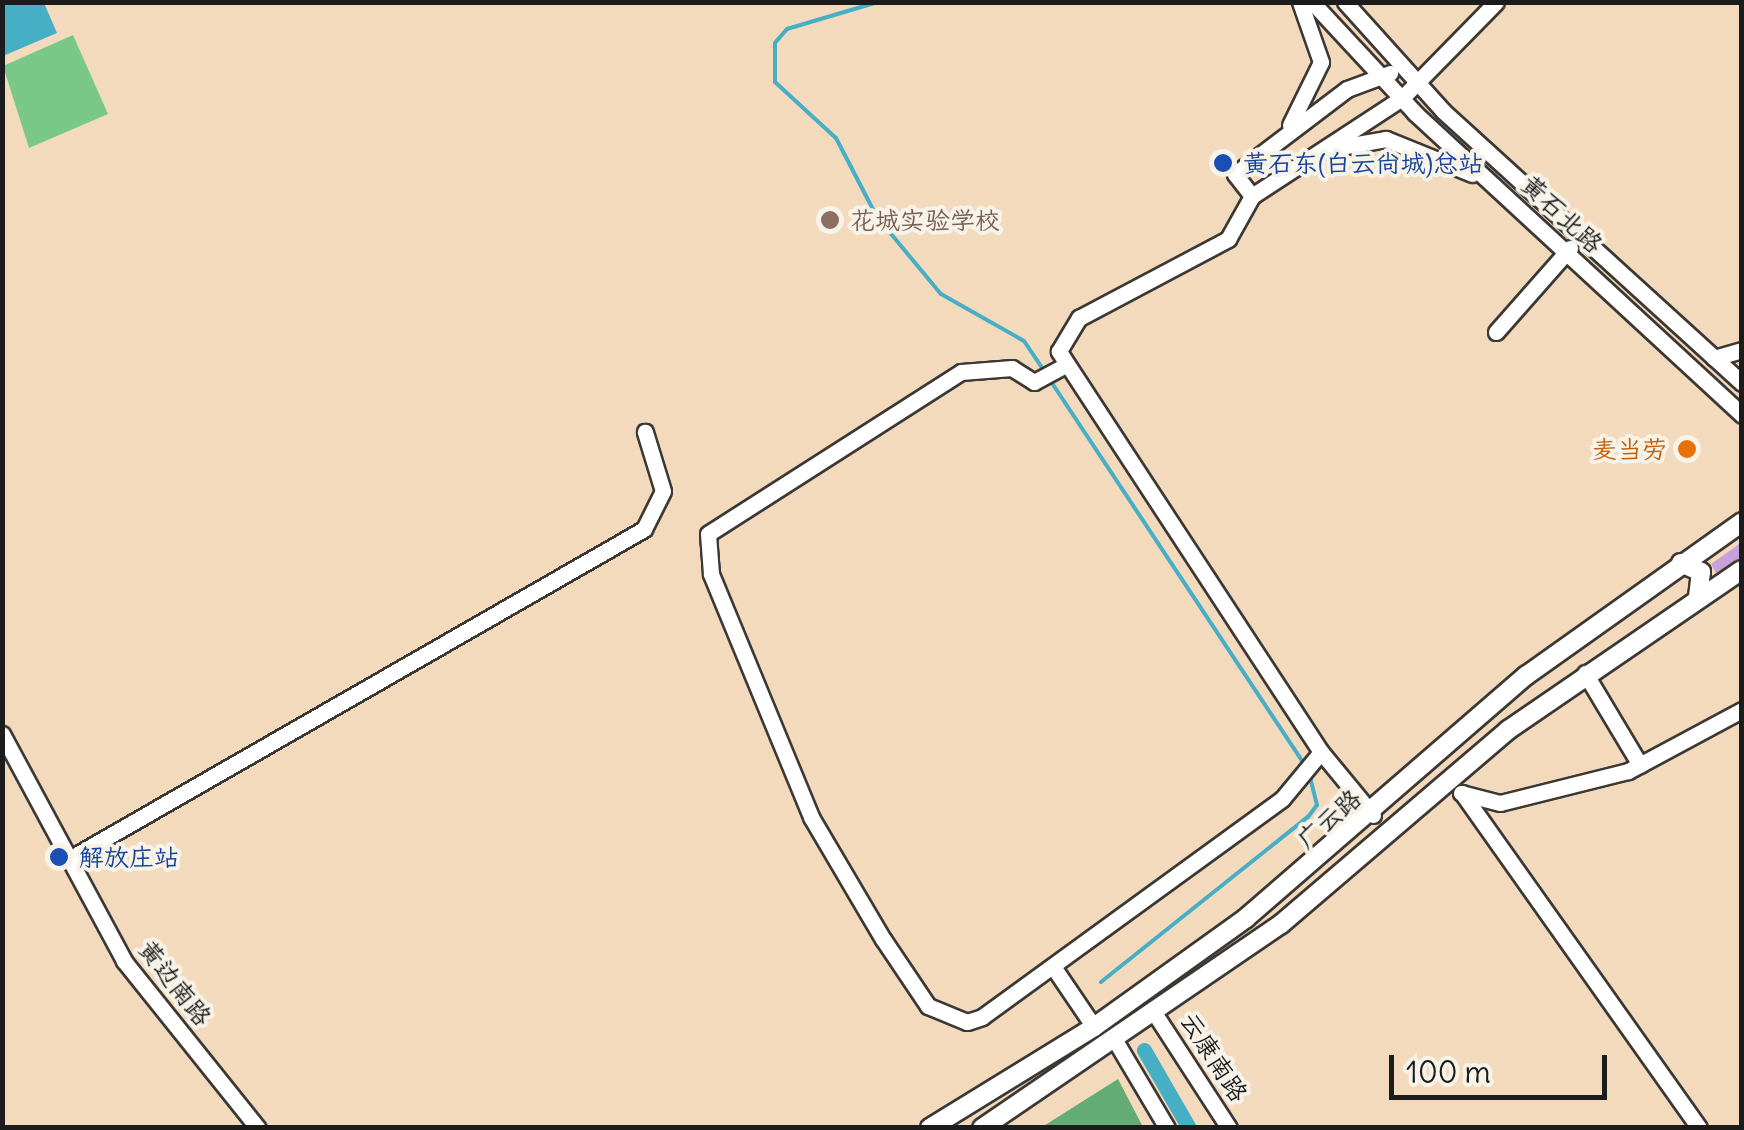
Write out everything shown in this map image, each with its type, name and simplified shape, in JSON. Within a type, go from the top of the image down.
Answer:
[{"type":"main road","name":"广云路","points":[[930,1128],[1094,1027],[1373,815],[1514,686],[1742,522]]},
{"type":"main road","points":[[1681,563],[1701,572],[1698,598]]},
{"type":"main road","name":"广云路","points":[[982,1128],[1116,1042],[1315,898],[1440,788],[1585,673],[1742,570]]},
{"type":"street","points":[[1282,137],[1322,62],[1300,2]]},
{"type":"street","name":"黄石北路","points":[[1312,2],[1402,98],[1742,418]]},
{"type":"street","name":"黄石北路","points":[[1345,2],[1413,77],[1742,383]]},
{"type":"street","points":[[1373,815],[1321,752],[1062,367],[1065,334],[1079,318],[1228,239],[1252,196],[1310,152],[1402,98],[1413,77],[1496,2]]},
{"type":"street","points":[[1252,196],[1235,174],[1282,137],[1380,71],[1413,77]]},
{"type":"street","points":[[1310,152],[1386,139],[1490,182]]},
{"type":"street","points":[[1496,332],[1581,236]]},
{"type":"street","points":[[1714,358],[1742,350]]},
{"type":"street","points":[[1062,367],[1034,382],[1012,368],[960,372],[732,511],[704,552],[811,817],[928,1006],[967,1022],[1054,968],[1282,800],[1290,780],[1321,752]]},
{"type":"street","points":[[69,859],[644,530],[664,491],[645,432]]},
{"type":"street","points":[[1585,673],[1645,762]]},
{"type":"street","points":[[1440,788],[1500,802],[1645,762],[1742,710]]},
{"type":"street","name":"黄边南路","points":[[2,734],[124,961],[258,1128]]},
{"type":"street","points":[[1462,793],[1699,1128]]},
{"type":"street","points":[[1054,968],[1094,1027]]},
{"type":"street","name":"云康南路","points":[[1155,1014],[1229,1128]]},
{"type":"street","points":[[1116,1042],[1167,1128]]},
{"type":"green space","points":[[73,35],[108,114],[29,148],[3,66]]},
{"type":"green space","points":[[1118,1079],[1143,1127],[1042,1127]]},
{"type":"water","points":[[3,2],[44,3],[57,33],[3,56]]},
{"type":"building","points":[[1742,542],[1742,558],[1716,573],[1711,564]]},
{"type":"waterway","points":[[878,2],[787,29],[775,43],[775,82],[836,138],[877,217],[941,294],[1024,341],[1043,369]]},
{"type":"waterway","points":[[1048,377],[1305,766]]},
{"type":"waterway","points":[[1101,982],[1308,817],[1317,805],[1309,774]]},
{"type":"waterway","points":[[1144,1050],[1189,1128]]},
{"type":"place","name":"黄石东(白云尚城)总站","points":[[1223,163]]},
{"type":"place","name":"花城实验学校","points":[[830,220]]},
{"type":"place","name":"麦当劳","points":[[1687,449]]},
{"type":"place","name":"解放庄站","points":[[59,857]]}]
